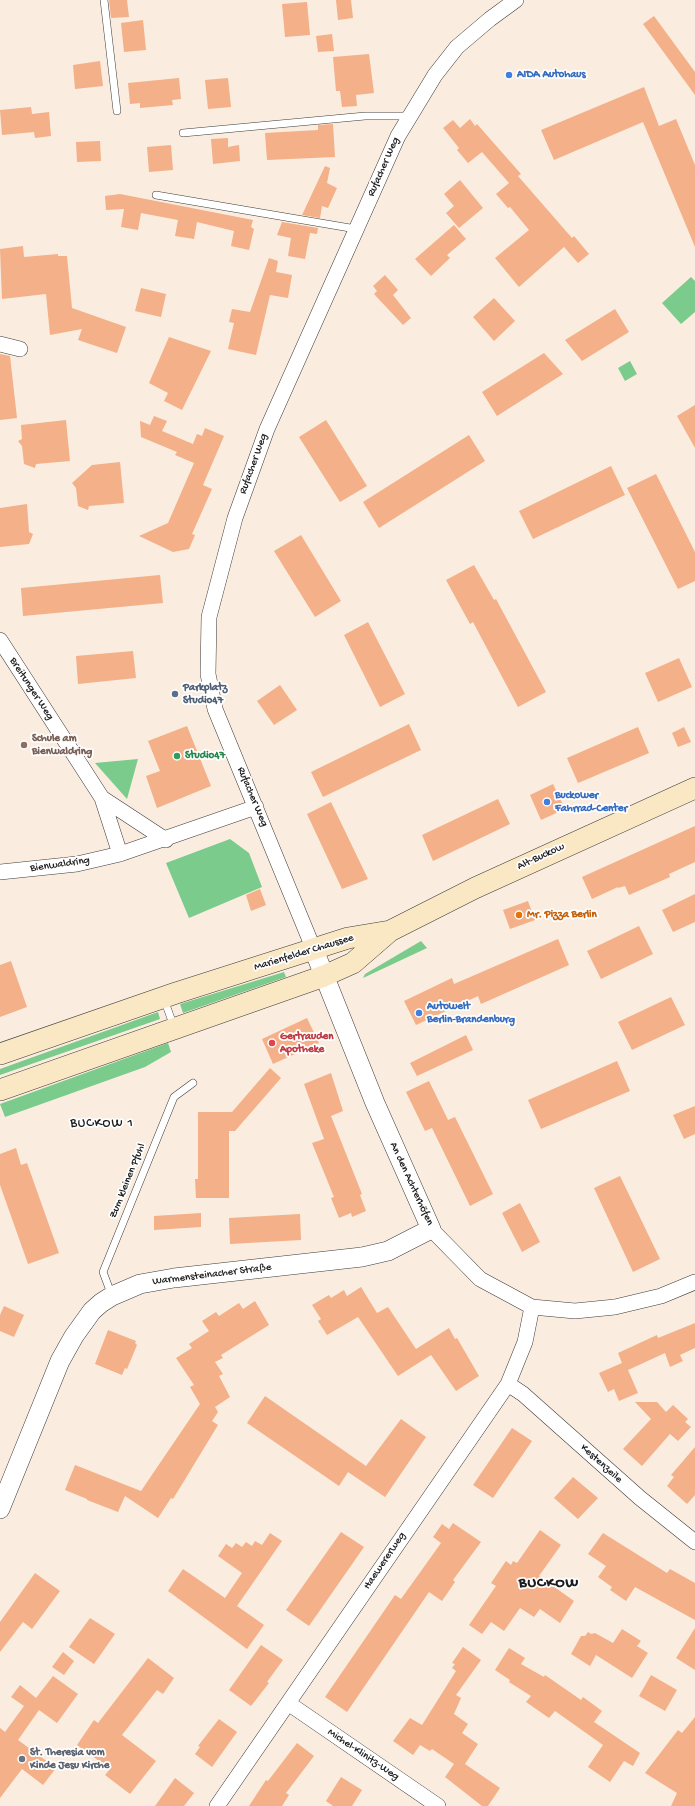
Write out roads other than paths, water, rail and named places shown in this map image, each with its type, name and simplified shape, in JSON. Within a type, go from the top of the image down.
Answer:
[{"type":"main road","name":"Alt-Buckow","points":[[390,932],[537,858],[695,788]]},
{"type":"main road","name":"Marienfelder Chaussee","points":[[0,1054],[163,997],[348,938],[390,932]]},
{"type":"main road","name":"Marienfelder Chaussee","points":[[0,1090],[324,976],[353,963],[390,932]]},
{"type":"street","name":"Rufacher Weg","points":[[324,976],[215,709],[208,674],[209,617],[235,518],[267,429],[398,136],[435,75],[457,47],[490,19],[516,0]]},
{"type":"street","points":[[0,344],[20,349]]},
{"type":"street","name":"Breitunger Weg","points":[[0,640],[102,798],[120,854]]},
{"type":"street","name":"Breitunger Weg","points":[[102,798],[166,840]]},
{"type":"street","points":[[120,854],[166,840],[256,807]]},
{"type":"street","name":"Bienwaldring","points":[[0,872],[76,864],[120,854]]},
{"type":"street","name":"An den Achterhöfen","points":[[324,976],[375,1103],[431,1229],[480,1279],[532,1307],[575,1311],[615,1308],[661,1296],[695,1282]]},
{"type":"street","name":"Warmensteinacher Straße","points":[[0,1509],[60,1361],[74,1336],[92,1311],[112,1296],[140,1284],[174,1278],[362,1257],[388,1251],[431,1229]]},
{"type":"street","name":"Haewererweg","points":[[217,1806],[508,1384],[525,1342],[532,1307]]},
{"type":"street","name":"Kestenzeile","points":[[508,1384],[523,1394],[640,1498],[695,1542]]},
{"type":"street","name":"Michel-Klinitz-Weg","points":[[288,1703],[438,1806]]},
{"type":"lane","points":[[104,0],[116,111]]},
{"type":"lane","points":[[183,133],[365,116],[410,116]]},
{"type":"lane","points":[[156,195],[356,230]]},
{"type":"lane","points":[[163,997],[174,1028]]},
{"type":"lane","name":"Zum kleinen Pfuhl","points":[[112,1296],[104,1272],[174,1097],[192,1083]]},
{"type":"place","name":"AIDA Autohaus","points":[[509,75]]},
{"type":"place","name":"Parkplatz Studio47","points":[[175,694]]},
{"type":"place","name":"Schule am Bienwaldring","points":[[24,745]]},
{"type":"place","name":"Studio47","points":[[177,756]]},
{"type":"place","name":"Buckower Fahrrad-Center","points":[[547,802]]},
{"type":"place","name":"Mr. Pizza Berlin","points":[[519,915]]},
{"type":"place","name":"Autowelt Berlin-Brandenburg","points":[[419,1013]]},
{"type":"place","name":"Gertrauden Apotheke","points":[[272,1043]]},
{"type":"place","name":"St. Theresia vom Kinde Jesu Kirche","points":[[22,1759]]},
{"type":"district","name":"BUCKOW 1","points":[[102,1124]]},
{"type":"district","name":"BUCKOW","points":[[549,1584]]}]
